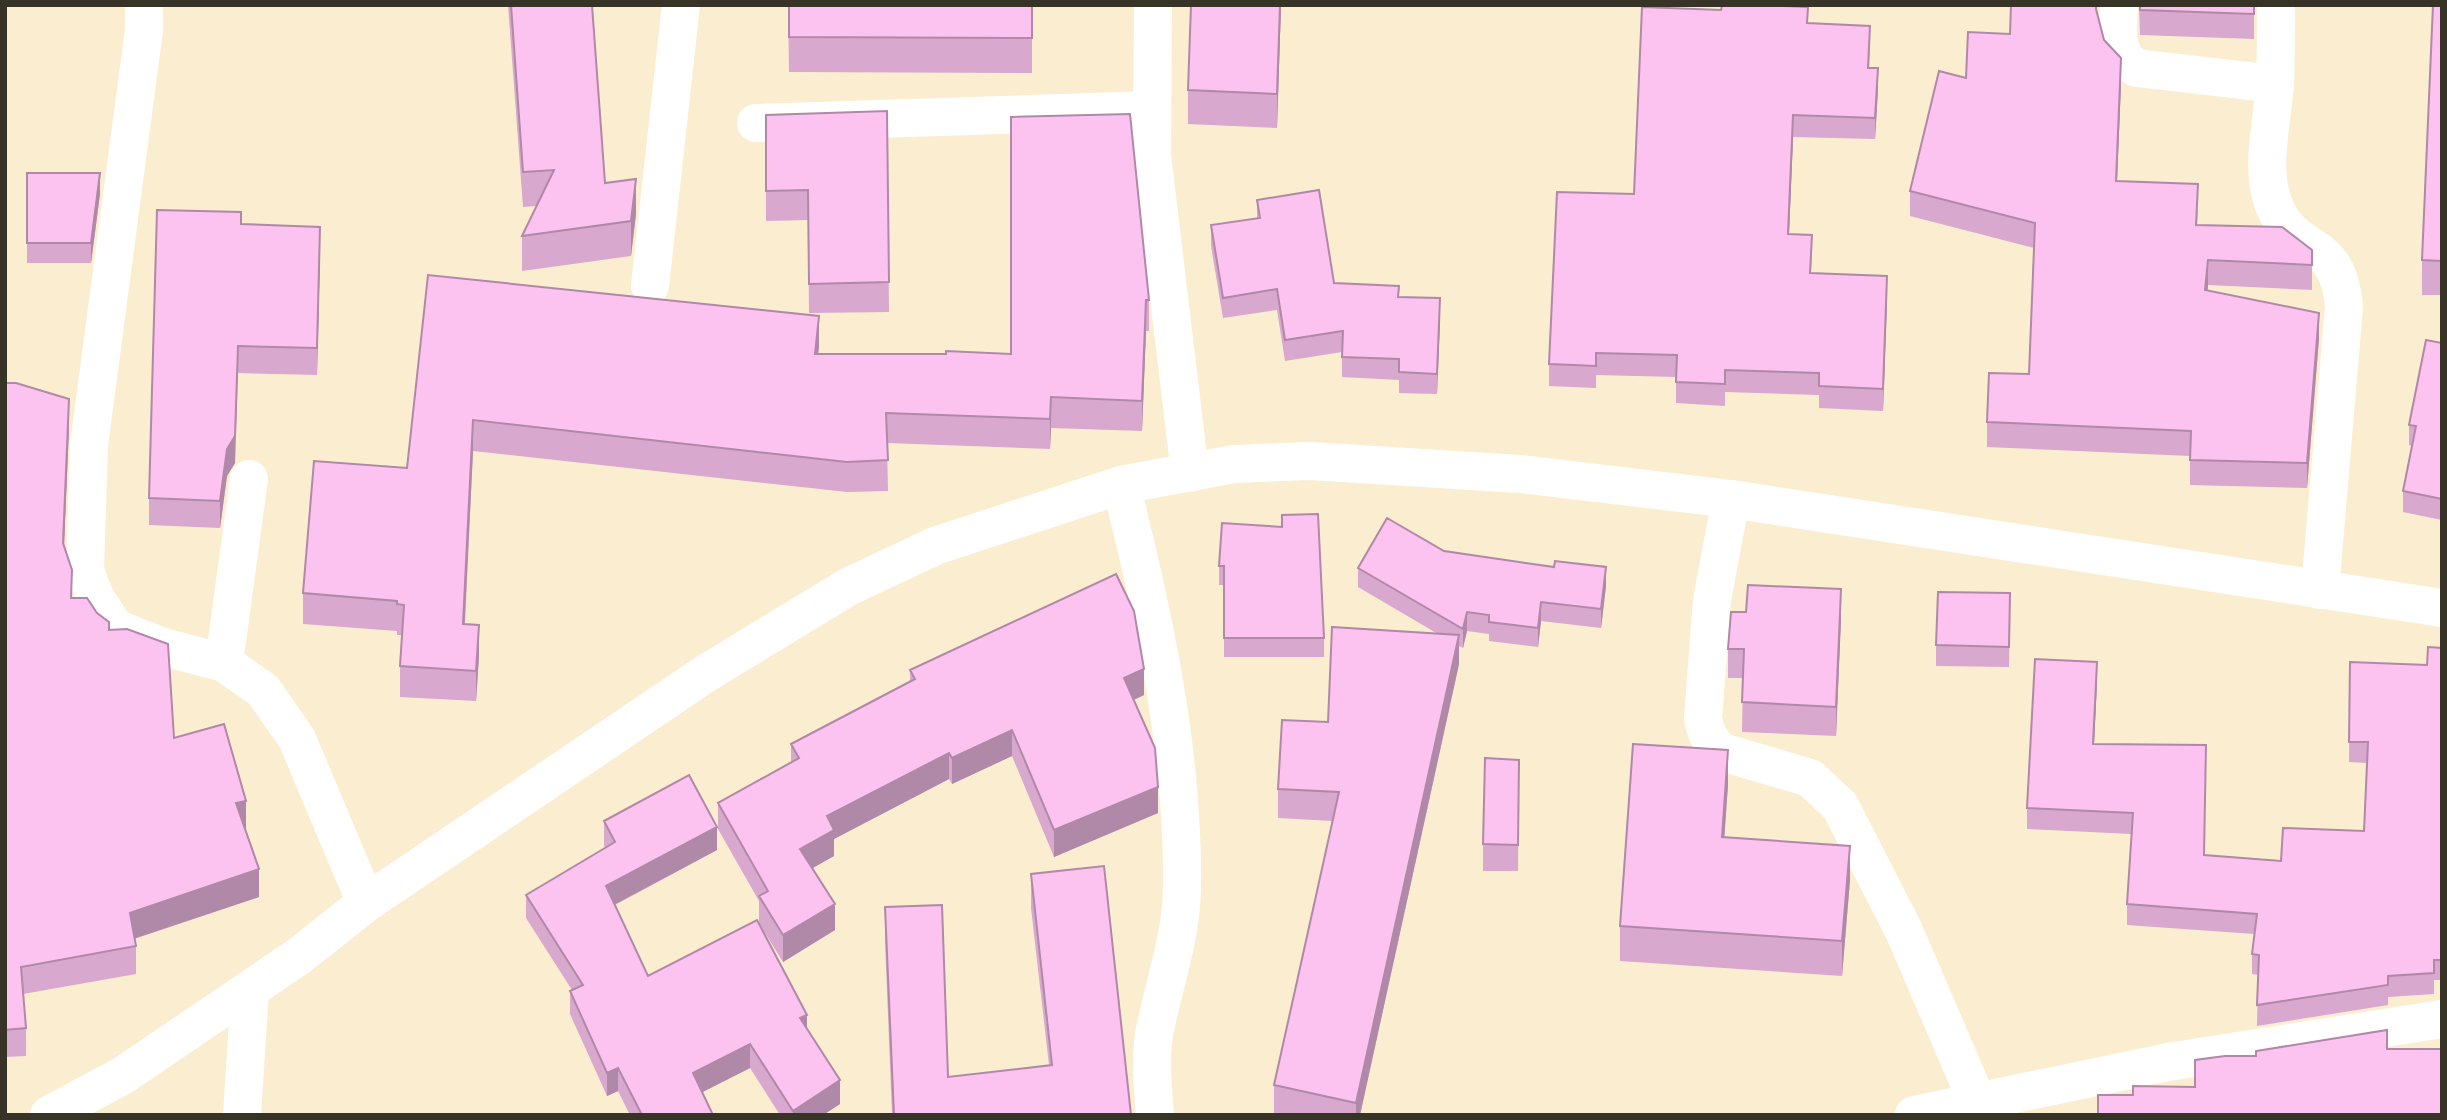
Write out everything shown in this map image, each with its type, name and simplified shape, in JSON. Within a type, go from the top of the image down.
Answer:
[{"type":"main road","points":[[144,5],[144,30],[89,445],[85,571],[95,597],[115,628],[160,646],[224,663],[264,690],[297,739],[366,903]]},
{"type":"main road","points":[[650,286],[681,5]]},
{"type":"main road","points":[[1153,5],[1152,155],[1190,473]]},
{"type":"main road","points":[[2119,5],[2119,48],[2122,57],[2137,68],[2275,85]]},
{"type":"main road","points":[[2276,5],[2275,85],[2267,176],[2270,195],[2290,230],[2323,252],[2336,270],[2342,284],[2344,307],[2320,590]]},
{"type":"main road","points":[[756,123],[1152,110]]},
{"type":"main road","points":[[56,400],[93,411]]},
{"type":"main road","points":[[49,1115],[122,1076],[250,991],[366,903],[705,674],[848,587],[935,546],[1121,485],[1234,464],[1310,461],[1520,474],[1731,499],[2442,608]]},
{"type":"main road","points":[[224,663],[249,479]]},
{"type":"main road","points":[[1121,485],[1151,604],[1180,826],[1182,891],[1176,948],[1154,1037],[1155,1115]]},
{"type":"main road","points":[[1731,499],[1712,600],[1703,718],[1705,730],[1713,745],[1722,752],[1810,778],[1840,806],[1904,931],[1980,1108]]},
{"type":"main road","points":[[243,1115],[250,991]]},
{"type":"main road","points":[[1914,1115],[1980,1108],[2168,1062],[2442,1019]]},
{"type":"building","points":[[511,5],[592,5],[605,183],[636,179],[631,221],[522,236],[554,170],[523,172]]},
{"type":"building","points":[[789,5],[1032,5],[1032,38],[789,37]]},
{"type":"building","points":[[1191,5],[1280,5],[1277,94],[1188,90]]},
{"type":"building","points":[[1722,5],[1808,7],[1807,23],[1870,26],[1868,68],[1878,68],[1875,118],[1793,115],[1788,234],[1812,235],[1810,273],[1887,276],[1883,389],[1819,386],[1819,373],[1725,370],[1725,384],[1676,382],[1677,355],[1596,353],[1596,366],[1549,364],[1557,192],[1634,194],[1642,7],[1721,10]]},
{"type":"building","points":[[2011,5],[2096,5],[2104,40],[2121,58],[2116,181],[2198,184],[2196,225],[2282,227],[2312,250],[2312,265],[2208,260],[2205,290],[2319,313],[2307,463],[2190,460],[2191,431],[1987,422],[1989,373],[2029,374],[2035,223],[1910,191],[1939,71],[1966,78],[1968,32],[2010,34]]},
{"type":"building","points":[[2140,5],[2254,5],[2254,14],[2140,10]]},
{"type":"building","points":[[2433,5],[2442,5],[2442,261],[2422,260]]},
{"type":"building","points":[[887,111],[889,282],[809,284],[808,190],[766,191],[766,115]]},
{"type":"building","points":[[1130,114],[1149,300],[1146,300],[1142,401],[1051,397],[1050,419],[886,413],[888,460],[847,462],[473,420],[463,624],[479,625],[476,671],[400,666],[404,605],[397,604],[397,601],[303,593],[314,461],[407,468],[428,275],[819,316],[815,354],[946,354],[946,351],[1011,354],[1011,117]]},
{"type":"building","points":[[27,173],[100,173],[91,243],[27,243]]},
{"type":"building","points":[[1319,190],[1334,283],[1399,286],[1398,297],[1440,298],[1437,374],[1399,372],[1399,359],[1342,357],[1343,331],[1285,340],[1277,289],[1223,298],[1211,225],[1260,218],[1257,200]]},
{"type":"building","points":[[157,210],[241,212],[241,224],[320,227],[317,348],[238,346],[235,436],[227,449],[220,501],[149,498]]},
{"type":"building","points":[[2426,340],[2442,343],[2442,499],[2403,491],[2416,426],[2409,425]]},
{"type":"building","points":[[5,383],[16,383],[69,399],[63,543],[72,570],[71,598],[87,598],[97,613],[109,622],[109,630],[127,629],[168,644],[174,738],[224,724],[246,801],[236,803],[259,869],[130,913],[136,946],[21,967],[26,1028],[5,1030]]},
{"type":"building","points":[[1318,514],[1324,638],[1224,638],[1224,566],[1219,566],[1222,523],[1282,527],[1282,515]]},
{"type":"building","points":[[1387,518],[1444,551],[1554,567],[1555,561],[1606,567],[1601,609],[1541,602],[1538,628],[1489,622],[1489,615],[1467,612],[1463,629],[1358,568]]},
{"type":"building","points":[[1116,574],[1134,611],[1144,669],[1124,678],[1155,748],[1158,787],[1054,830],[1012,730],[952,758],[949,753],[827,816],[834,830],[800,849],[835,904],[783,935],[759,896],[768,891],[718,803],[799,758],[791,744],[915,679],[910,670]]},
{"type":"building","points":[[1748,585],[1841,589],[1836,707],[1742,702],[1744,649],[1728,649],[1731,612],[1746,612]]},
{"type":"building","points":[[1938,592],[2010,593],[2009,647],[1936,645]]},
{"type":"building","points":[[1332,627],[1459,635],[1356,1103],[1274,1085],[1339,792],[1278,789],[1282,720],[1328,722]]},
{"type":"building","points":[[2428,647],[2442,648],[2442,960],[2434,960],[2434,973],[2388,976],[2388,985],[2257,1005],[2259,955],[2252,954],[2257,914],[2127,904],[2133,813],[2027,808],[2035,659],[2097,662],[2093,744],[2206,745],[2204,855],[2281,861],[2283,828],[2364,831],[2368,742],[2349,742],[2350,662],[2427,665]]},
{"type":"building","points":[[1633,744],[1728,750],[1722,837],[1850,846],[1842,941],[1620,926]]},
{"type":"building","points":[[1485,758],[1519,760],[1518,845],[1483,844]]},
{"type":"building","points":[[689,775],[717,827],[606,886],[648,976],[757,920],[807,1015],[800,1018],[840,1080],[793,1111],[750,1044],[693,1073],[713,1115],[642,1115],[618,1068],[607,1073],[570,991],[583,985],[526,895],[615,842],[604,821]]},
{"type":"building","points":[[1104,866],[1131,1115],[894,1115],[885,907],[942,905],[948,1077],[1052,1065],[1031,874]]},
{"type":"building","points":[[2387,1030],[2387,1049],[2442,1049],[2442,1115],[2098,1115],[2098,1095],[2133,1095],[2133,1086],[2195,1087],[2195,1060],[2256,1056],[2256,1051]]}]
